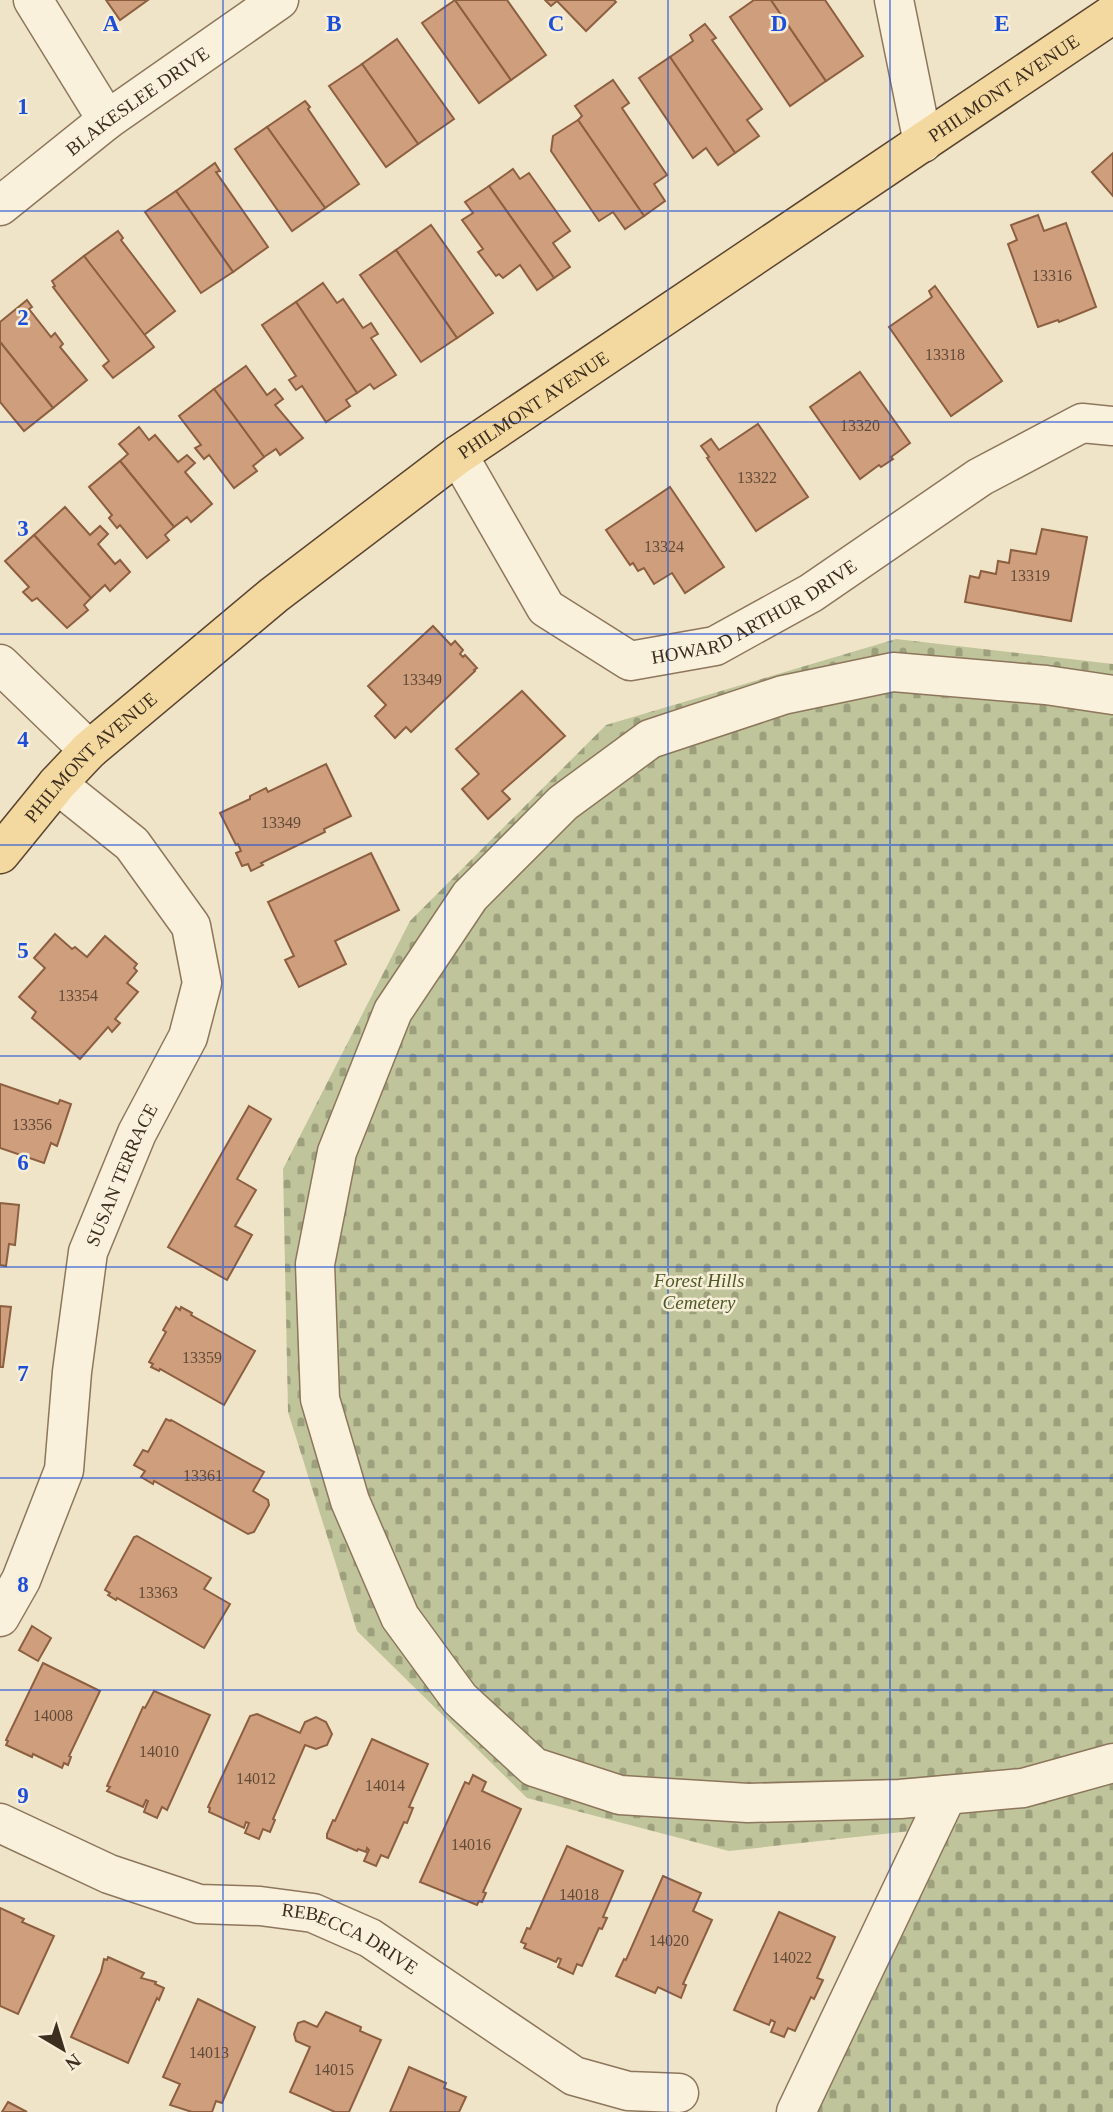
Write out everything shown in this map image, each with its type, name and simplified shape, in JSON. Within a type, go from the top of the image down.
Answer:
[{"type":"main road","name":"PHILMONT AVENUE","points":[[0,854],[57,783],[89,750],[274,595],[458,455],[1113,14]]},
{"type":"street","points":[[33,0],[107,120]]},
{"type":"street","name":"BLAKESLEE DRIVE","points":[[0,206],[107,120],[279,0]]},
{"type":"street","points":[[893,0],[923,143]]},
{"type":"street","name":"HOWARD ARTHUR DRIVE","points":[[458,455],[546,608],[630,661],[715,646],[811,593],[980,477],[1082,423],[1113,426]]},
{"type":"street","points":[[0,664],[89,750]]},
{"type":"street","points":[[1113,695],[1046,685],[893,672],[783,695],[650,739],[564,803],[470,897],[393,1012],[337,1152],[315,1264],[320,1399],[350,1501],[400,1617],[460,1699],[534,1767],[620,1795],[748,1803],[900,1799],[1023,1788],[1113,1763]]},
{"type":"street","name":"SUSAN TERRACE","points":[[0,1617],[21,1580],[64,1469],[72,1372],[88,1252],[137,1133],[188,1037],[202,983],[191,926],[162,885],[132,844],[57,783]]},
{"type":"street","points":[[796,2112],[947,1795]]},
{"type":"street","name":"REBECCA DRIVE","points":[[0,1823],[110,1874],[199,1904],[260,1906],[313,1913],[370,1938],[574,2076],[628,2091],[679,2092]]},
{"type":"green space","name":"Forest Hills Cemetery","points":[[896,639],[1113,664],[1113,2112],[799,2112],[911,1831],[729,1851],[527,1798],[357,1631],[288,1412],[283,1169],[410,921],[606,725]]},
{"type":"building","points":[[106,0],[148,0],[120,20]]},
{"type":"building","points":[[455,0],[511,80],[479,103],[422,23]]},
{"type":"building","points":[[455,0],[507,0],[546,55],[511,80]]},
{"type":"building","points":[[545,0],[616,2],[586,31],[557,1],[551,6]]},
{"type":"building","points":[[754,0],[771,0],[826,81],[790,106],[730,17]]},
{"type":"building","points":[[771,0],[825,0],[863,56],[826,81]]},
{"type":"building","points":[[705,24],[716,38],[712,40],[762,109],[747,120],[759,136],[735,153],[670,57],[693,41],[690,35]]},
{"type":"building","points":[[397,39],[454,119],[418,144],[362,64]]},
{"type":"building","points":[[670,57],[735,153],[718,165],[706,148],[693,158],[639,78]]},
{"type":"building","points":[[362,64],[418,144],[386,167],[329,86]]},
{"type":"building","points":[[613,80],[629,103],[622,108],[667,175],[654,184],[665,201],[644,216],[578,120],[582,116],[575,106]]},
{"type":"building","points":[[305,101],[359,184],[325,208],[267,127]]},
{"type":"building","points":[[578,120],[644,216],[625,229],[613,212],[599,221],[551,151],[553,136]]},
{"type":"building","points":[[267,127],[325,208],[292,231],[235,149]]},
{"type":"building","points":[[1113,153],[1113,196],[1092,172]]},
{"type":"building","points":[[215,163],[220,171],[216,172],[268,247],[233,272],[176,191]]},
{"type":"building","points":[[513,169],[520,179],[529,173],[570,231],[553,243],[570,267],[554,278],[489,186]]},
{"type":"building","points":[[489,186],[554,278],[537,290],[520,265],[503,278],[499,274],[496,276],[478,252],[483,249],[462,220],[473,213],[465,202]]},
{"type":"building","points":[[176,191],[233,272],[201,293],[145,212]]},
{"type":"building","points":[[1038,215],[1044,231],[1066,223],[1096,307],[1059,322],[1058,320],[1038,327],[1008,244],[1017,240],[1011,225]]},
{"type":"building","points":[[431,225],[493,313],[457,338],[396,250]]},
{"type":"building","points":[[118,231],[123,238],[121,240],[175,311],[144,335],[84,256]]},
{"type":"building","points":[[396,250],[457,338],[421,362],[360,275]]},
{"type":"building","points":[[84,256],[154,347],[113,378],[103,366],[109,361],[53,287],[55,286],[52,281]]},
{"type":"building","points":[[323,283],[337,303],[343,299],[363,328],[371,323],[378,334],[371,338],[396,375],[374,389],[370,384],[357,393],[296,302]]},
{"type":"building","points":[[935,286],[1002,381],[951,416],[889,327],[932,297],[929,291]]},
{"type":"building","points":[[27,300],[32,307],[29,309],[51,337],[55,333],[63,344],[60,347],[87,380],[53,408],[0,342],[0,322]]},
{"type":"building","points":[[296,302],[357,393],[346,400],[350,406],[326,422],[302,386],[296,390],[289,380],[296,376],[262,325]]},
{"type":"building","points":[[0,342],[53,408],[24,431],[0,402]]},
{"type":"building","points":[[246,366],[267,395],[275,389],[283,399],[275,405],[303,438],[280,455],[276,449],[264,457],[214,389]]},
{"type":"building","points":[[860,372],[910,443],[891,457],[893,459],[881,467],[879,465],[860,479],[810,407]]},
{"type":"building","points":[[214,389],[264,457],[253,466],[257,471],[234,488],[209,455],[204,459],[195,448],[201,445],[179,416]]},
{"type":"building","points":[[758,424],[808,497],[756,531],[701,446],[711,439],[719,450]]},
{"type":"building","points":[[139,427],[149,440],[155,435],[178,462],[187,455],[195,463],[185,472],[212,504],[191,522],[187,517],[174,527],[120,461],[128,454],[119,444]]},
{"type":"building","points":[[120,461],[174,527],[165,535],[169,540],[147,558],[120,525],[117,528],[109,518],[112,515],[89,487]]},
{"type":"building","points":[[670,487],[724,567],[685,593],[672,573],[654,584],[644,568],[638,571],[633,563],[630,565],[606,530]]},
{"type":"building","points":[[65,507],[90,535],[100,526],[108,534],[98,544],[115,564],[120,560],[130,572],[110,591],[105,585],[91,598],[34,535]]},
{"type":"building","points":[[1042,529],[1087,537],[1071,621],[965,602],[970,576],[979,578],[981,571],[996,574],[998,561],[1009,563],[1011,550],[1036,554]]},
{"type":"building","points":[[34,535],[91,598],[84,605],[88,610],[67,628],[37,598],[32,601],[23,592],[29,587],[5,561]]},
{"type":"building","points":[[433,626],[451,645],[455,641],[463,650],[460,654],[463,657],[465,655],[477,668],[411,732],[406,727],[395,738],[375,716],[386,705],[368,686]]},
{"type":"building","points":[[522,691],[565,736],[502,791],[510,799],[488,819],[462,789],[479,774],[456,749]]},
{"type":"building","points":[[326,764],[351,816],[324,829],[325,832],[261,863],[263,865],[251,871],[248,864],[242,866],[236,853],[241,851],[220,813],[266,788],[268,792]]},
{"type":"building","points":[[371,853],[399,910],[335,941],[346,964],[299,987],[285,960],[294,956],[268,902]]},
{"type":"building","points":[[55,934],[72,949],[75,947],[87,957],[105,936],[137,964],[134,968],[137,971],[127,983],[138,992],[115,1019],[120,1023],[112,1032],[108,1027],[80,1059],[32,1018],[36,1012],[19,997],[45,968],[34,958]]},
{"type":"building","points":[[0,1084],[58,1104],[60,1100],[71,1104],[57,1146],[51,1143],[44,1163],[0,1148]]},
{"type":"building","points":[[249,1106],[271,1119],[237,1179],[256,1190],[235,1226],[252,1235],[227,1280],[168,1247]]},
{"type":"building","points":[[0,1203],[19,1205],[15,1245],[9,1244],[6,1266],[0,1265]]},
{"type":"building","points":[[0,1306],[11,1307],[3,1367],[0,1367]]},
{"type":"building","points":[[176,1307],[192,1313],[191,1315],[255,1351],[224,1405],[160,1369],[159,1371],[151,1367],[153,1364],[149,1362]]},
{"type":"building","points":[[166,1419],[264,1472],[253,1491],[268,1500],[269,1505],[254,1532],[248,1534],[154,1481],[153,1484],[141,1477],[145,1471],[134,1465],[143,1450],[148,1452]]},
{"type":"building","points":[[137,1536],[211,1578],[204,1589],[230,1604],[204,1648],[117,1598],[116,1600],[105,1590]]},
{"type":"building","points":[[32,1626],[51,1638],[38,1661],[19,1650]]},
{"type":"building","points":[[43,1663],[100,1691],[69,1756],[68,1765],[64,1763],[62,1768],[6,1745]]},
{"type":"building","points":[[154,1691],[210,1715],[167,1810],[162,1807],[157,1818],[144,1812],[148,1801],[146,1800],[143,1807],[107,1791],[143,1707],[145,1708]]},
{"type":"building","points":[[257,1714],[300,1733],[305,1722],[316,1717],[326,1722],[332,1734],[327,1745],[316,1749],[305,1745],[270,1832],[263,1829],[259,1839],[245,1833],[249,1823],[246,1822],[244,1828],[209,1812],[208,1807],[250,1716]]},
{"type":"building","points":[[372,1739],[428,1764],[409,1807],[413,1808],[407,1823],[404,1822],[388,1858],[381,1855],[376,1866],[364,1861],[369,1850],[367,1848],[366,1852],[357,1851],[327,1838]]},
{"type":"building","points":[[473,1775],[486,1782],[482,1791],[521,1809],[483,1892],[486,1893],[482,1902],[479,1901],[477,1905],[420,1882],[465,1782],[469,1784]]},
{"type":"building","points":[[567,1846],[623,1871],[603,1917],[607,1918],[602,1929],[599,1928],[582,1966],[577,1964],[573,1974],[558,1967],[561,1959],[558,1958],[556,1962],[524,1948],[526,1944],[521,1942],[527,1928],[530,1929]]},
{"type":"building","points":[[663,1876],[701,1893],[693,1911],[712,1920],[683,1984],[686,1985],[681,1998],[658,1987],[655,1993],[616,1976],[624,1959],[626,1960]]},
{"type":"building","points":[[0,1908],[24,1919],[22,1922],[54,1936],[18,2014],[0,2006]]},
{"type":"building","points":[[779,1912],[835,1937],[817,1978],[823,1980],[814,1999],[811,1997],[795,2031],[788,2028],[784,2037],[771,2032],[775,2022],[771,2020],[769,2025],[734,2010]]},
{"type":"building","points":[[108,1957],[144,1973],[141,1978],[156,1982],[155,1984],[164,1988],[128,2063],[71,2037],[101,1972],[104,1959],[107,1960]]},
{"type":"building","points":[[198,1999],[255,2027],[222,2103],[216,2101],[212,2112],[192,2112],[170,2105],[180,2084],[163,2077]]},
{"type":"building","points":[[326,2012],[361,2027],[360,2031],[381,2040],[349,2112],[335,2112],[290,2092],[310,2047],[296,2041],[294,2034],[298,2023],[304,2021],[317,2027]]},
{"type":"building","points":[[409,2067],[446,2083],[444,2088],[466,2097],[459,2112],[390,2112]]},
{"type":"building","points":[[8,2102],[27,2112],[2,2112]]}]
